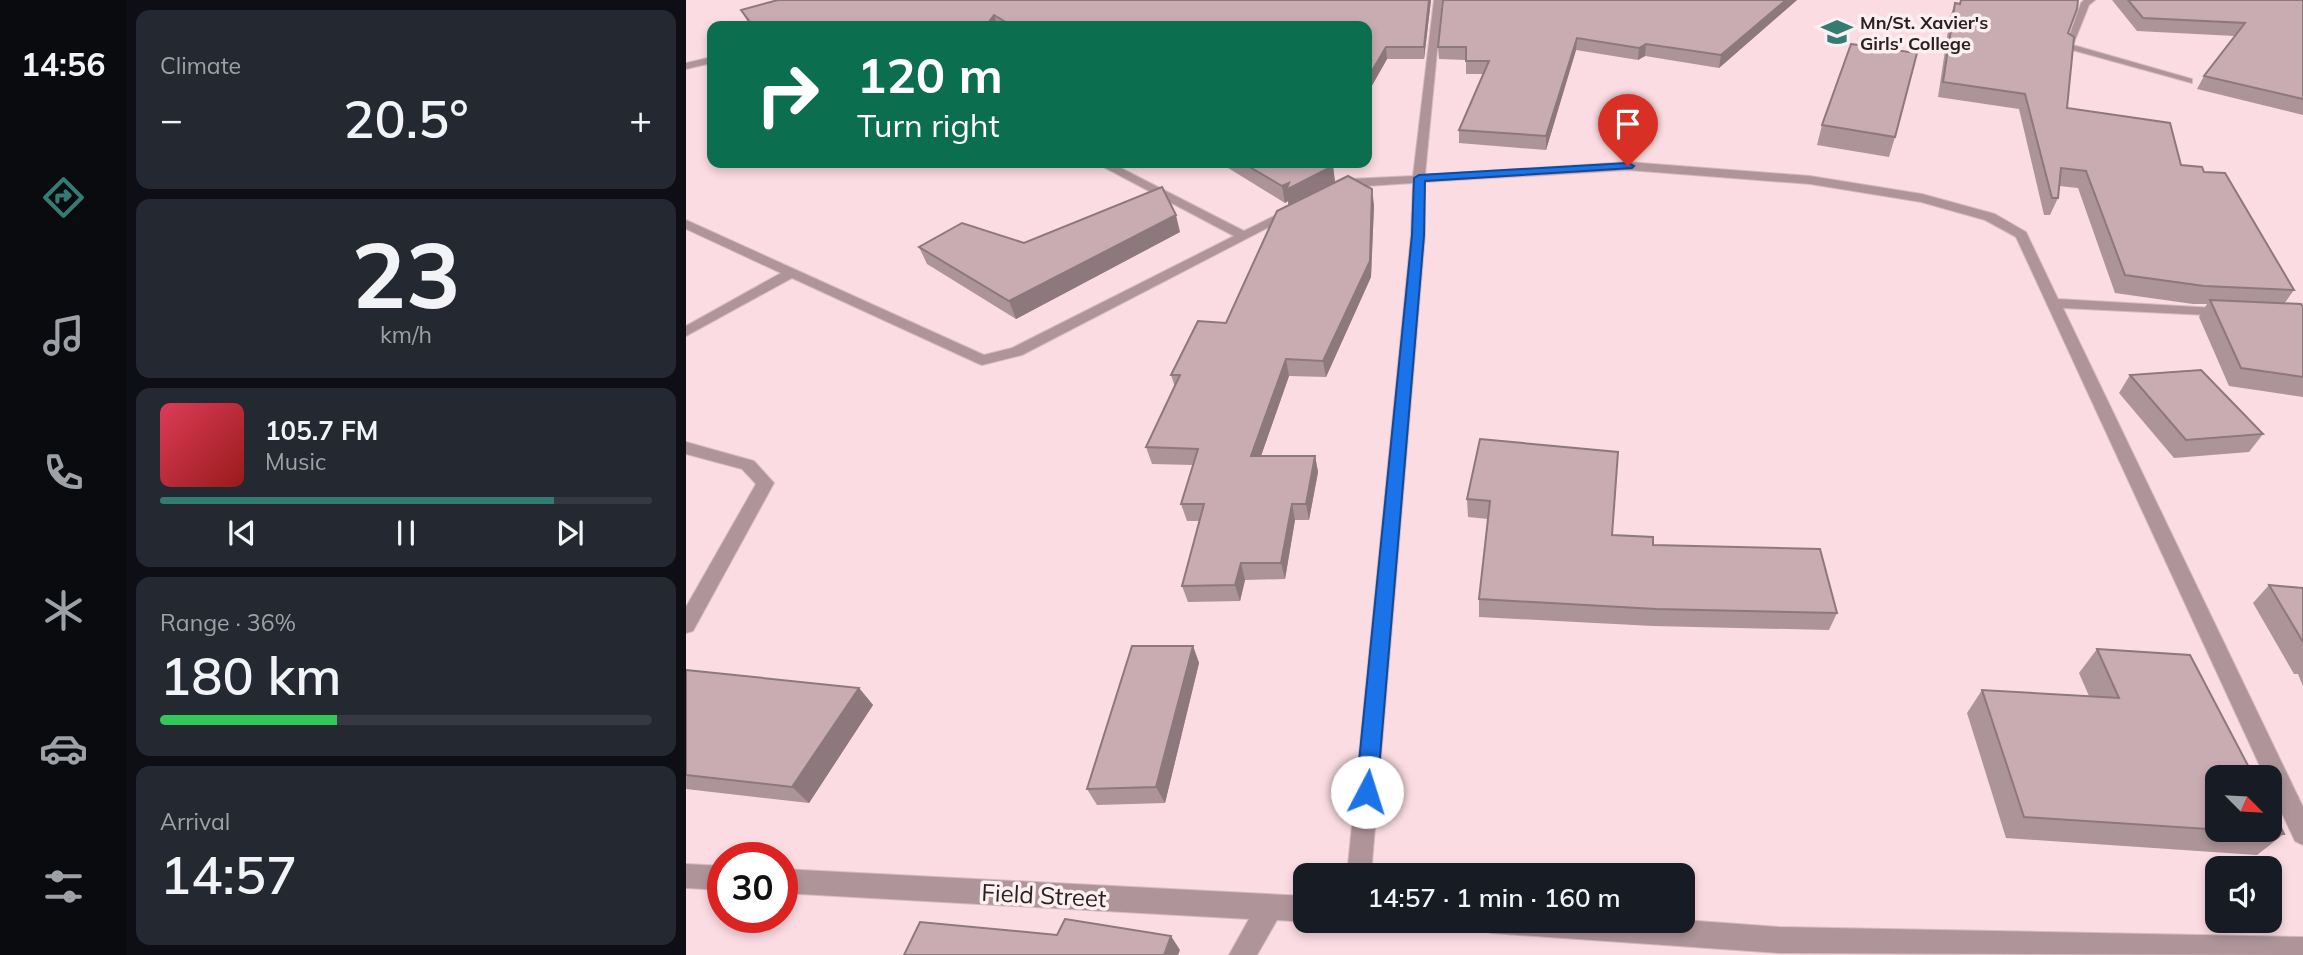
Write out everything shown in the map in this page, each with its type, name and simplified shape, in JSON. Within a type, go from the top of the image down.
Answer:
[{"type":"street","points":[[1360,863],[1418,235],[1419,178],[1438,0]]},
{"type":"street","points":[[2091,0],[2085,3],[2068,46],[2188,81]]},
{"type":"street","points":[[686,66],[707,61]]},
{"type":"street","points":[[1326,195],[1350,183],[1628,166],[1810,180],[1922,198],[1990,217],[2021,235],[2303,833]]},
{"type":"street","points":[[1112,168],[1243,236]]},
{"type":"street","points":[[686,224],[982,360],[1017,352],[1303,206]]},
{"type":"street","points":[[686,332],[792,272]]},
{"type":"street","points":[[2053,303],[2247,313]]},
{"type":"street","points":[[686,448],[748,465],[765,483],[686,625]]},
{"type":"street","points":[[686,876],[707,877]]},
{"type":"street","name":"Field Street","points":[[798,882],[1293,908]]},
{"type":"street","points":[[1242,955],[1271,907]]},
{"type":"street","points":[[1630,933],[1779,947],[2269,953],[2303,950]]},
{"type":"building","points":[[778,0],[1429,0],[1424,47],[1386,47],[1372,71],[1372,21],[1004,21],[994,15],[990,21],[749,21],[741,10]]},
{"type":"building","points":[[1443,0],[1786,0],[1721,55],[1646,44],[1639,48],[1577,38],[1546,136],[1459,130],[1489,61],[1466,61],[1466,47],[1438,47]]},
{"type":"building","points":[[1961,0],[2078,0],[2068,33],[2074,37],[2067,108],[2170,123],[2181,165],[2202,167],[2204,172],[2225,173],[2294,290],[2204,286],[2125,275],[2086,171],[2061,168],[2058,198],[2052,198],[2025,94],[1943,82],[1955,3],[1960,4]]},
{"type":"building","points":[[2128,0],[2303,0],[2303,99],[2204,76],[2245,23],[2143,18]]},
{"type":"building","points":[[1851,44],[1917,53],[1895,137],[1822,125]]},
{"type":"building","points":[[1251,168],[1329,168],[1286,190],[1289,183],[1282,186]]},
{"type":"building","points":[[1348,176],[1372,189],[1370,261],[1323,361],[1286,359],[1251,456],[1315,456],[1306,504],[1292,504],[1281,563],[1241,563],[1235,585],[1182,586],[1204,504],[1181,504],[1198,449],[1146,447],[1180,375],[1171,375],[1198,321],[1226,323],[1277,211]]},
{"type":"building","points":[[1162,187],[1176,215],[1009,301],[919,247],[962,223],[1024,243]]},
{"type":"building","points":[[2210,300],[2301,304],[2303,377],[2241,368]]},
{"type":"building","points":[[2201,370],[2263,434],[2186,440],[2130,375]]},
{"type":"building","points":[[1480,439],[1618,452],[1612,535],[1653,537],[1653,545],[1820,549],[1837,613],[1656,609],[1479,599],[1490,501],[1467,499]]},
{"type":"building","points":[[2269,585],[2303,588],[2303,642]]},
{"type":"building","points":[[1132,646],[1193,646],[1156,787],[1087,789]]},
{"type":"building","points":[[2097,649],[2190,655],[2248,765],[2205,765],[2205,829],[2024,817],[1982,690],[2119,698]]},
{"type":"building","points":[[686,670],[859,688],[792,787],[686,775]]},
{"type":"building","points":[[1065,919],[1171,936],[1164,955],[904,955],[920,922],[1057,935]]},
{"type":"place","name":"Mn/St. Xavier's Girls' College","points":[[1837,32]]},
{"type":"route","points":[[1367,792],[1418,235],[1419,178],[1628,166]]}]
